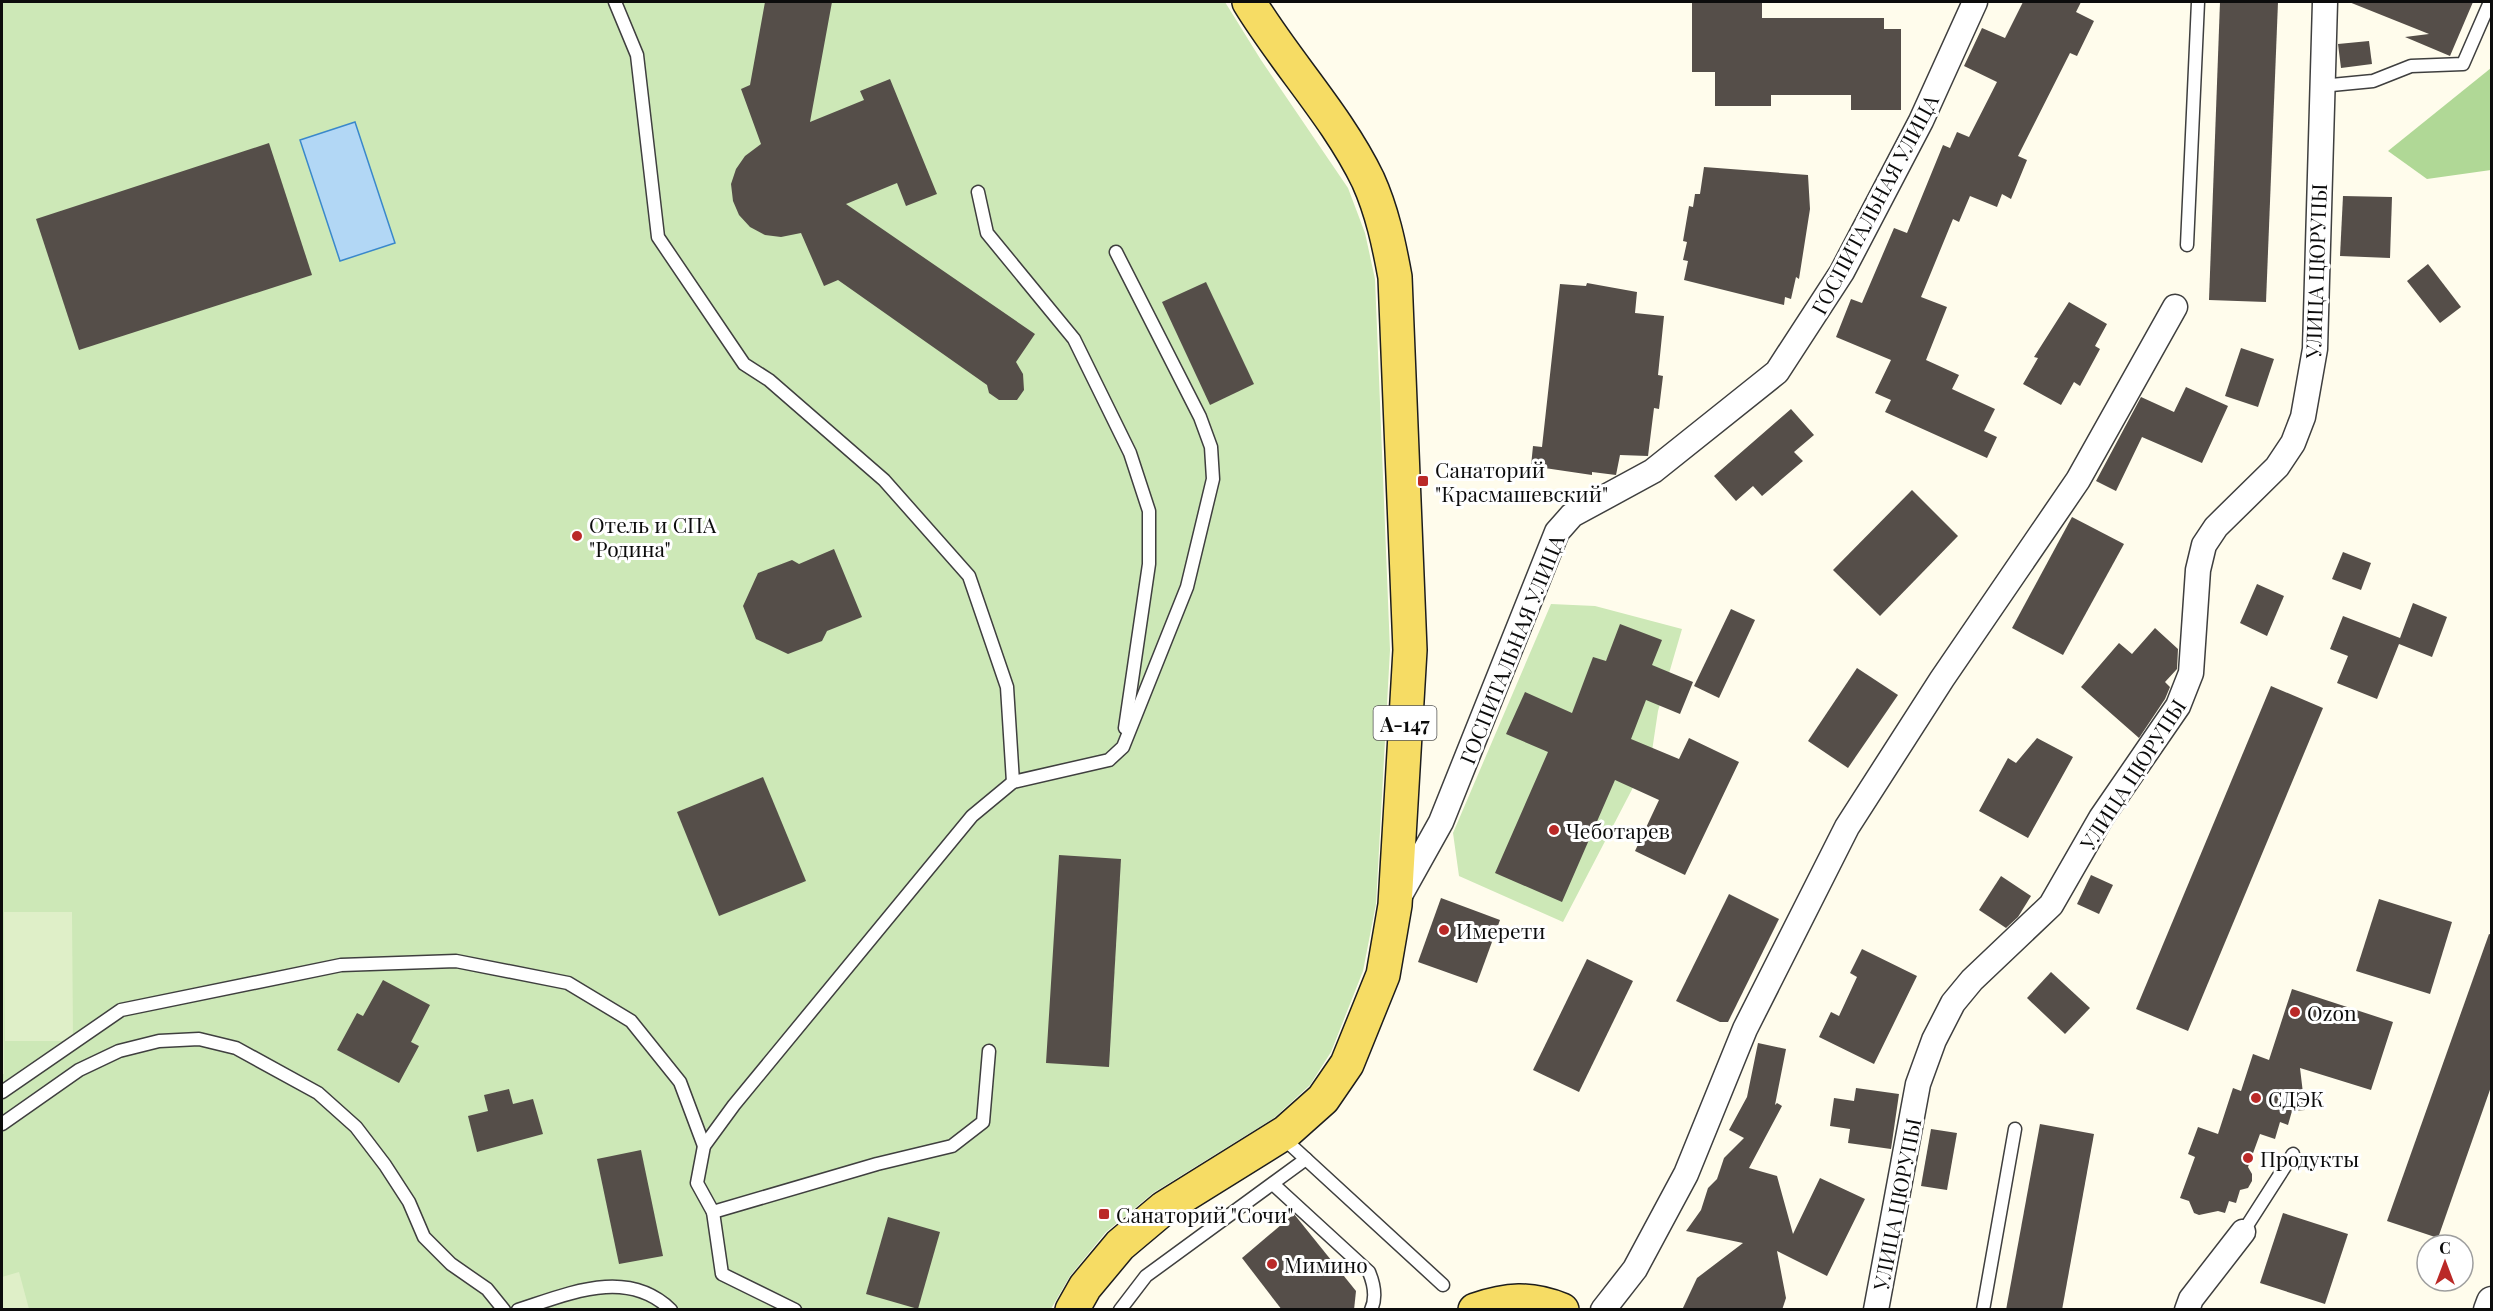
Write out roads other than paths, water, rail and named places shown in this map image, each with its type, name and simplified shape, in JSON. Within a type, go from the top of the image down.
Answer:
[{"type":"main road","name":"А-147","points":[[1072,1310],[1085,1287],[1119,1245],[1164,1208],[1281,1135],[1323,1099],[1347,1064],[1383,975],[1395,905],[1410,650],[1395,277],[1386,229],[1368,180],[1336,128],[1269,35],[1249,2]]},
{"type":"main road","points":[[1475,1310],[1505,1299],[1539,1302],[1562,1310]]},
{"type":"street","name":"ГОСПИТАЛЬНАЯ УЛИЦА","points":[[1395,905],[1441,822],[1557,532],[1572,515],[1653,471],[1777,372],[1842,272],[1921,121],[1975,2]]},
{"type":"street","name":"УЛИЦА ЦЮРУПЫ","points":[[1876,1310],[1918,1084],[1934,1040],[1953,1003],[1972,980],[2051,905],[2101,818],[2178,706],[2191,674],[2198,570],[2204,545],[2216,527],[2277,467],[2294,443],[2303,417],[2315,349],[2325,2]]},
{"type":"street","points":[[1603,1310],[1635,1269],[1686,1174],[1745,1029],[1846,827],[1942,679],[2078,480],[2175,307]]},
{"type":"street","points":[[2187,1310],[2191,1299],[2243,1232]]},
{"type":"street","points":[[2489,1310],[2492,1302]]},
{"type":"lane","points":[[615,2],[637,55],[658,237],[744,364],[770,380],[884,480],[969,576],[1007,687],[1012,782]]},
{"type":"lane","points":[[2187,245],[2198,2]]},
{"type":"lane","points":[[2321,86],[2373,81],[2411,66],[2463,64],[2490,2]]},
{"type":"lane","points":[[978,192],[987,233],[1074,339],[1130,453],[1149,511],[1149,564],[1123,747]]},
{"type":"lane","points":[[795,1310],[722,1274],[713,1212],[697,1183],[704,1146],[734,1105],[972,816],[1012,782],[1109,760],[1123,747],[1187,587],[1213,479],[1211,447],[1200,417],[1116,252]]},
{"type":"lane","points":[[2,1092],[121,1010],[341,964],[456,961],[568,983],[631,1022],[680,1082],[704,1146]]},
{"type":"lane","points":[[2,1125],[79,1070],[119,1051],[159,1041],[199,1039],[236,1048],[318,1093],[356,1127],[409,1202],[424,1237],[444,1258],[488,1289],[504,1310]]},
{"type":"lane","points":[[713,1212],[877,1164],[952,1146],[983,1122],[989,1051]]},
{"type":"lane","points":[[2,1079],[21,1078]]},
{"type":"lane","points":[[1983,1310],[2015,1129]]},
{"type":"lane","points":[[1281,1135],[1443,1285]]},
{"type":"lane","points":[[2243,1232],[2294,1154]]},
{"type":"lane","points":[[1120,1310],[1146,1276],[1306,1159]]},
{"type":"lane","points":[[1273,1184],[1369,1272],[1375,1285],[1374,1303],[1371,1310]]},
{"type":"lane","points":[[518,1310],[596,1286],[618,1286],[640,1289],[658,1297],[671,1310]]},
{"type":"water","points":[[355,122],[395,243],[340,261],[300,140]]},
{"type":"place","name":"Санаторий \"Красмашевский\"","points":[[1423,481]]},
{"type":"place","name":"Отель и СПА \"Родина\"","points":[[577,536]]},
{"type":"place","name":"Чеботарев","points":[[1554,830]]},
{"type":"place","name":"Имерети","points":[[1444,930]]},
{"type":"place","name":"Ozon","points":[[2295,1012]]},
{"type":"place","name":"СДЭК","points":[[2256,1098]]},
{"type":"place","name":"Продукты","points":[[2248,1158]]},
{"type":"place","name":"Санаторий \"Сочи\"","points":[[1104,1214]]},
{"type":"place","name":"Мимино","points":[[1272,1264]]}]
